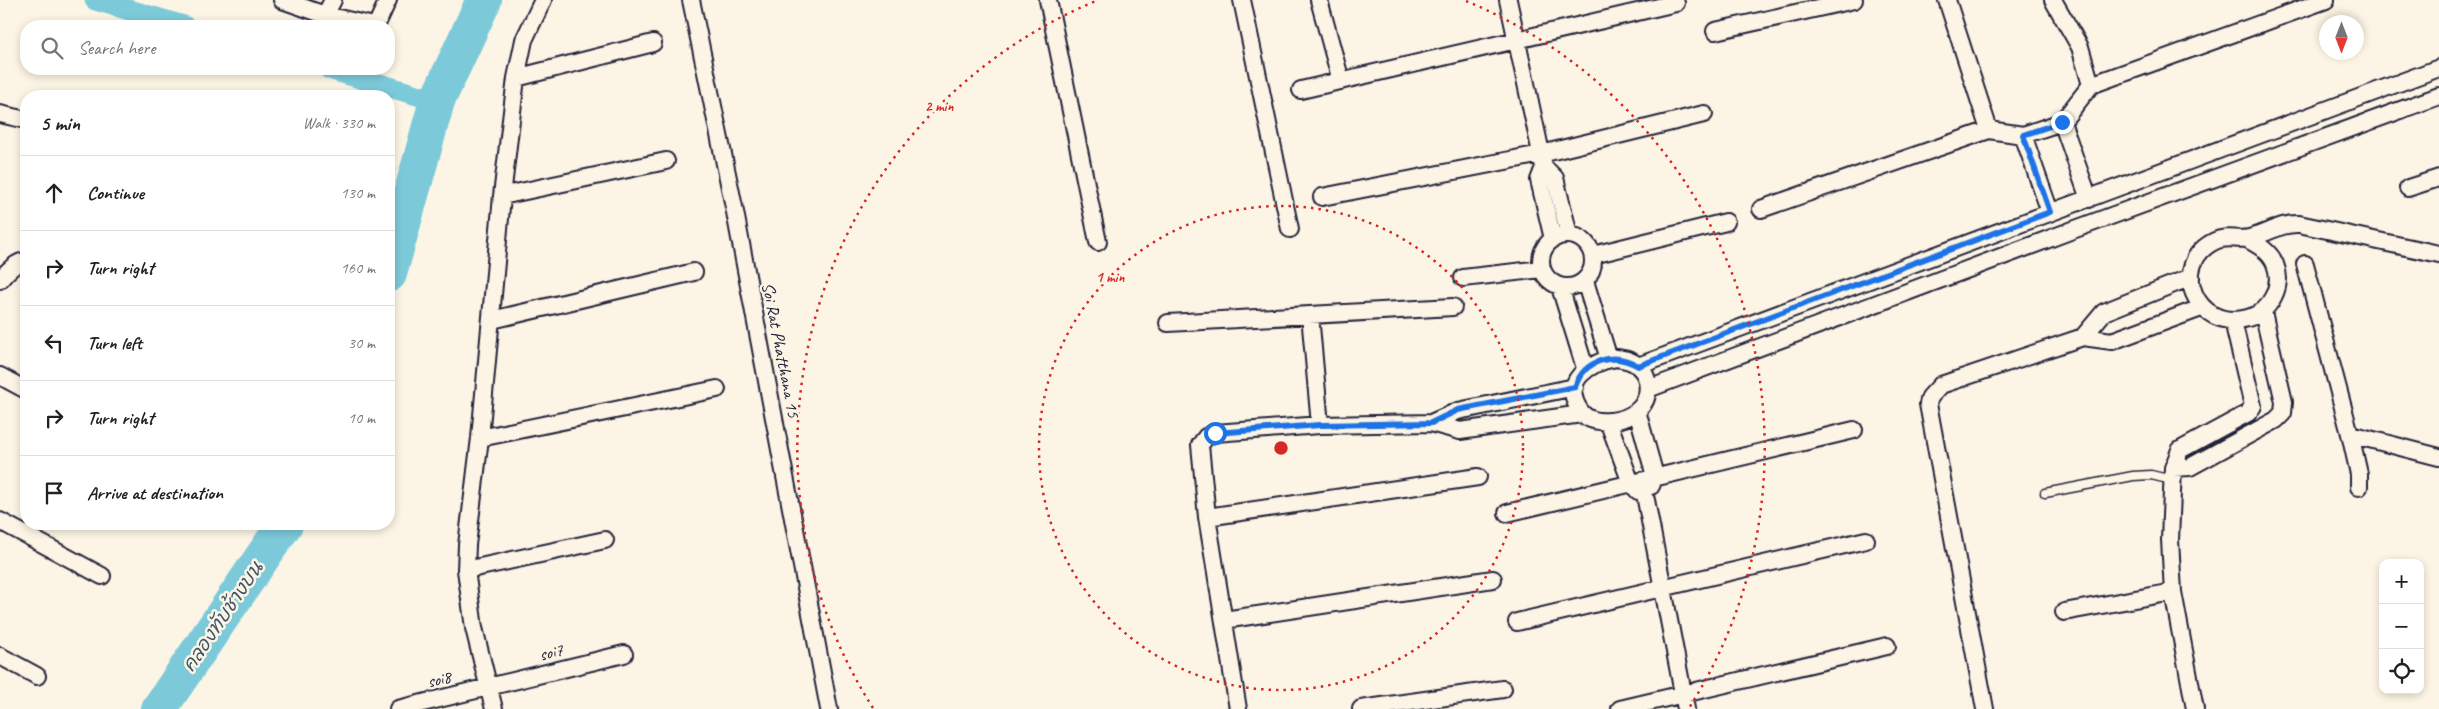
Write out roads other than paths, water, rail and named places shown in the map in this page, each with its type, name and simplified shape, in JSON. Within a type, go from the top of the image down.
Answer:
[{"type":"street","points":[[282,0],[325,15],[348,20]]},
{"type":"street","points":[[325,15],[333,0]]},
{"type":"street","points":[[378,20],[388,0]]},
{"type":"street","points":[[494,709],[474,628],[466,570],[467,545],[480,438],[502,196],[516,78],[524,40],[543,0]]},
{"type":"street","name":"Soi Rat Phatthana 15","points":[[691,0],[737,222],[830,709]]},
{"type":"street","points":[[1048,0],[1098,242]]},
{"type":"street","points":[[1242,0],[1290,229]]},
{"type":"street","points":[[1319,0],[1341,81]]},
{"type":"street","points":[[1508,0],[1543,161],[1539,180],[1561,237]]},
{"type":"street","points":[[1715,31],[1854,0]]},
{"type":"street","points":[[1946,0],[1989,130]]},
{"type":"street","points":[[2053,0],[2080,47],[2091,85]]},
{"type":"street","points":[[1761,209],[1989,130],[2023,135],[2062,122],[2091,85],[2326,0]]},
{"type":"street","points":[[1301,90],[1676,3]]},
{"type":"street","points":[[516,78],[653,43]]},
{"type":"street","points":[[1638,366],[2439,68]]},
{"type":"street","points":[[1648,389],[2070,231],[2439,96]]},
{"type":"street","points":[[0,114],[20,119]]},
{"type":"street","points":[[1322,197],[1543,161],[1704,114]]},
{"type":"street","points":[[2062,122],[2089,199]]},
{"type":"street","points":[[2023,135],[2056,210],[2070,231]]},
{"type":"street","points":[[502,196],[666,161]]},
{"type":"street","points":[[2408,188],[2439,178]]},
{"type":"street","points":[[1593,255],[1726,222]]},
{"type":"street","points":[[2248,239],[2284,224],[2300,224],[2439,254]]},
{"type":"street","points":[[1561,237],[1584,242],[1593,255],[1593,264],[1585,281],[1569,288],[1560,287],[1546,277],[1542,269],[1542,252],[1561,237]]},
{"type":"street","points":[[2234,237],[2248,239],[2265,249],[2275,264],[2278,281],[2272,299],[2263,312],[2233,322],[2215,316],[2201,308],[2193,292],[2191,277],[2195,260],[2206,246],[2217,240],[2234,237]]},
{"type":"street","points":[[0,280],[5,273],[20,262]]},
{"type":"street","points":[[2305,264],[2350,434],[2359,474],[2359,487]]},
{"type":"street","points":[[1463,278],[1542,269]]},
{"type":"street","points":[[492,320],[694,272]]},
{"type":"street","points":[[2084,336],[2104,312],[2191,277]]},
{"type":"street","points":[[1585,281],[1609,359]]},
{"type":"street","points":[[1560,287],[1585,368]]},
{"type":"street","points":[[1168,323],[1453,307]]},
{"type":"street","points":[[1984,709],[1928,404],[1930,397],[1941,385],[2084,336],[2112,341],[2201,308]]},
{"type":"street","points":[[2172,474],[2190,467],[2276,420],[2283,413],[2284,402],[2263,312]]},
{"type":"street","points":[[1310,315],[1320,425]]},
{"type":"street","points":[[2195,709],[2172,592],[2170,540],[2172,474],[2180,450],[2248,412],[2253,406],[2233,322]]},
{"type":"street","points":[[1609,359],[1629,361],[1638,366],[1645,375],[1648,389],[1646,400],[1637,411],[1608,421],[1594,420],[1582,414],[1575,402],[1575,387],[1578,376],[1585,368],[1600,360],[1609,359]]},
{"type":"street","points":[[0,376],[20,387]]},
{"type":"street","points":[[1431,423],[1458,410],[1575,387]]},
{"type":"street","points":[[480,438],[717,389]]},
{"type":"street","points":[[1637,411],[1655,476],[1646,500],[1685,701]]},
{"type":"street","points":[[1238,709],[1208,517],[1200,445],[1202,440],[1215,433],[1320,425],[1431,423],[1460,431],[1582,414]]},
{"type":"street","points":[[1608,421],[1631,484],[1646,500]]},
{"type":"street","points":[[1507,513],[1631,484],[1655,476],[1854,430]]},
{"type":"street","points":[[2350,434],[2439,457]]},
{"type":"street","points":[[1208,517],[1478,477]]},
{"type":"street","points":[[0,521],[102,576]]},
{"type":"street","points":[[466,570],[605,540]]},
{"type":"street","points":[[1517,622],[1866,540]]},
{"type":"street","points":[[1224,620],[1493,579]]},
{"type":"street","points":[[2064,612],[2172,592]]},
{"type":"street","points":[[1620,709],[1685,701],[1887,646]]},
{"type":"street","name":"soi7","points":[[489,688],[624,654]]},
{"type":"street","points":[[0,656],[37,676]]},
{"type":"street","name":"soi8","points":[[398,709],[489,688]]},
{"type":"street","points":[[1361,709],[1503,689]]},
{"type":"lane","points":[[2044,493],[2133,476],[2172,474]]},
{"type":"waterway","points":[[95,0],[163,20]]},
{"type":"waterway","name":"คลองทับช้างบน","points":[[395,252],[437,101],[484,0]]},
{"type":"waterway","points":[[349,75],[437,101]]},
{"type":"waterway","name":"คลองทับช้างบน","points":[[159,709],[281,530]]}]
